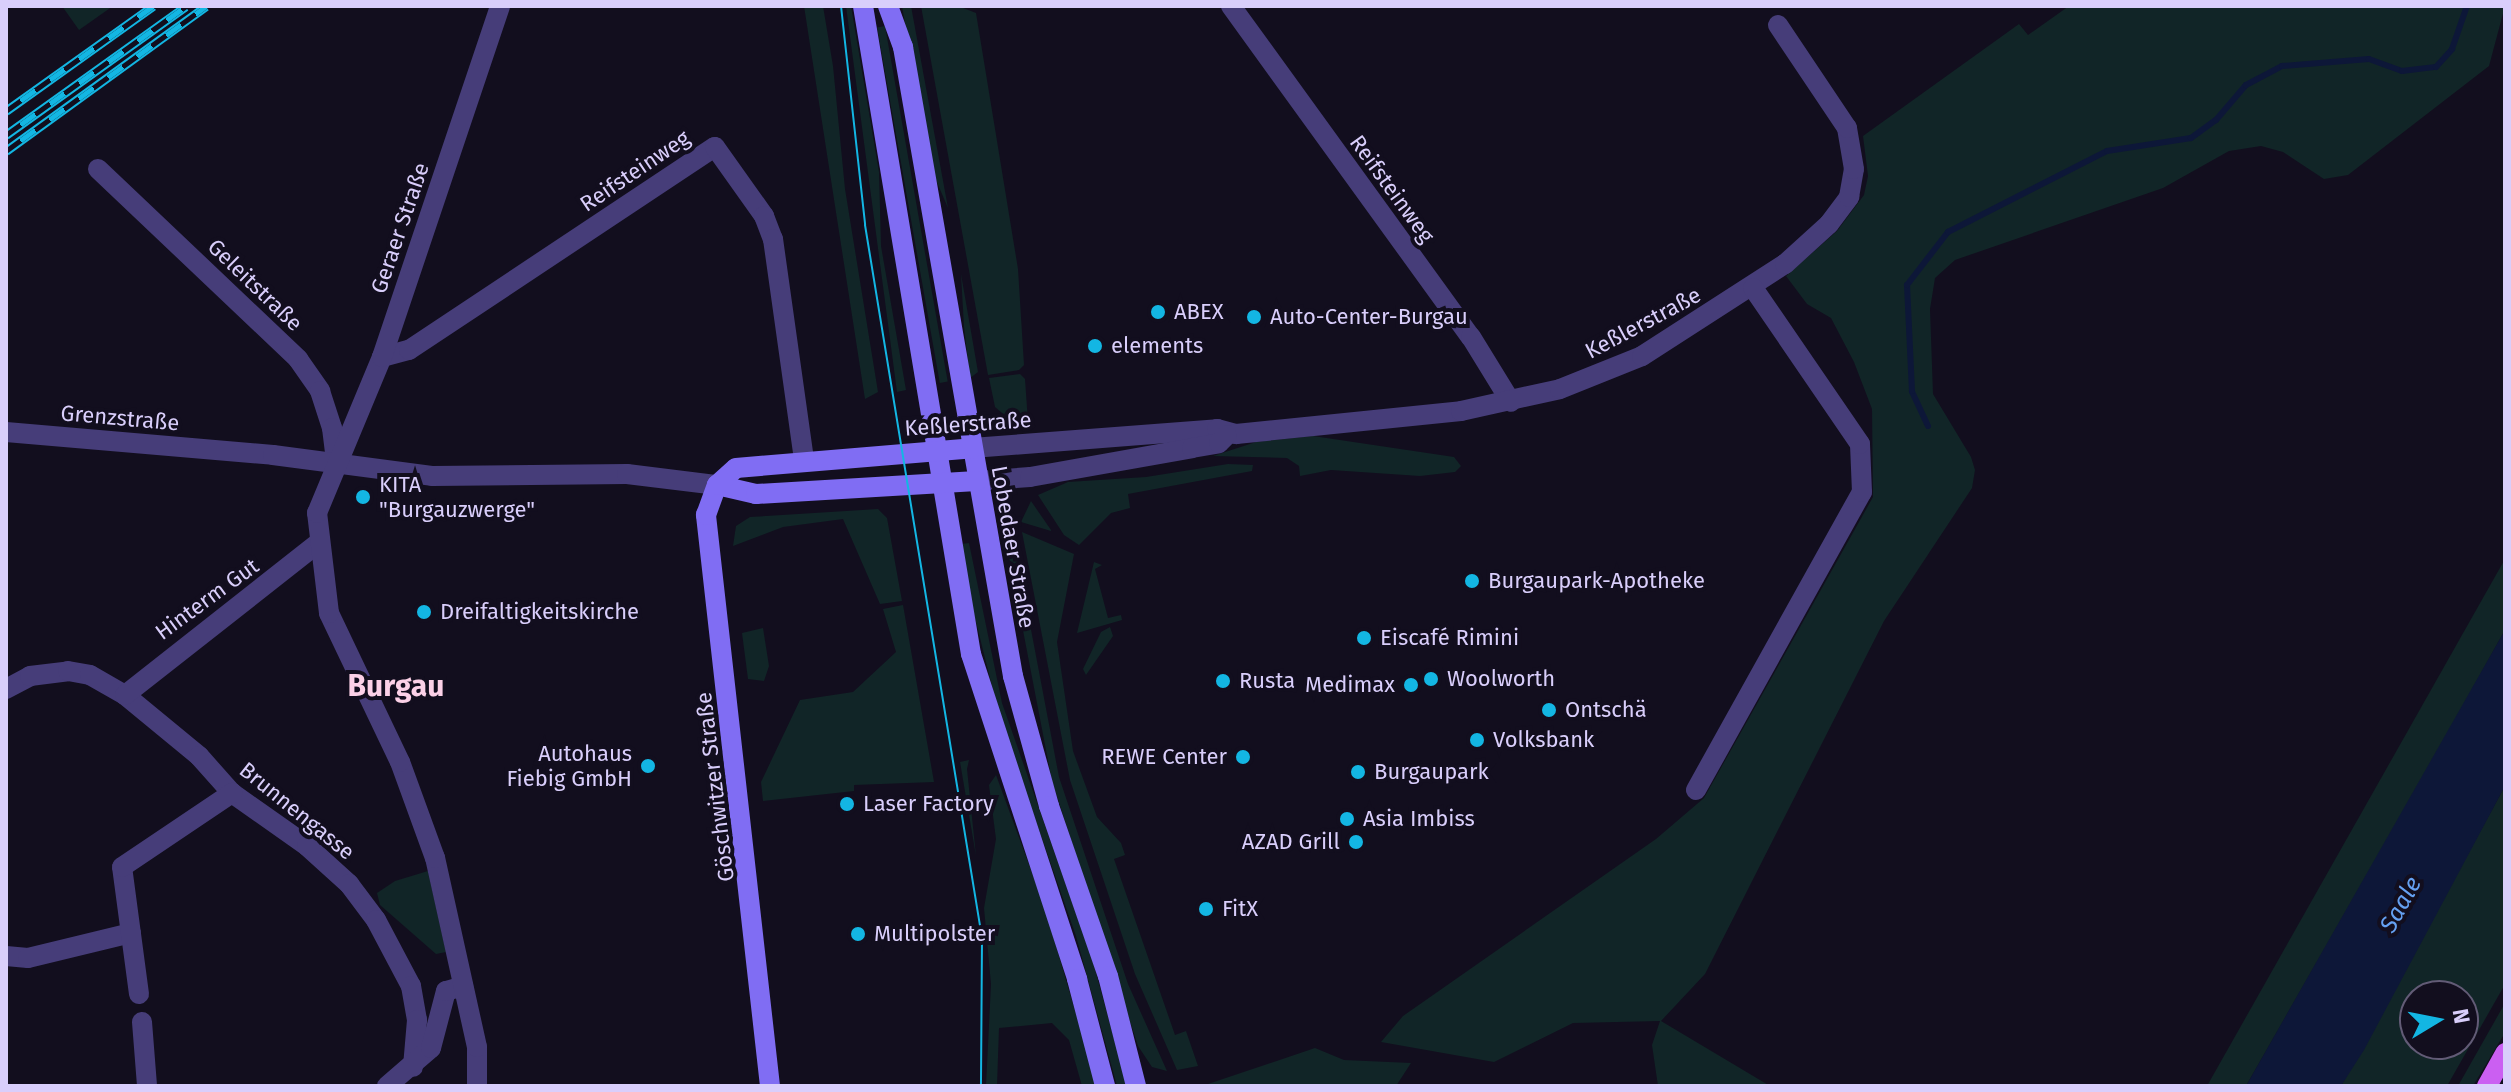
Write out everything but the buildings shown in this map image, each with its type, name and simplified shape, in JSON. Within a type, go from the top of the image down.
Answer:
[{"type":"main road","points":[[863,6],[940,483],[979,682],[1077,979],[1105,1086]]},
{"type":"main road","name":"Lobedaer Straße","points":[[888,6],[903,47],[977,481],[1022,712],[1108,976],[1136,1086]]},
{"type":"main road","name":"Keßlerstraße","points":[[717,485],[736,468],[972,448]]},
{"type":"main road","name":"Keßlerstraße","points":[[717,485],[756,494],[977,481]]},
{"type":"main road","name":"Göschwitzer Straße","points":[[717,485],[706,515],[770,1086]]},
{"type":"main road","points":[[2487,1086],[2505,1053]]},
{"type":"street","name":"Geraer Straße","points":[[477,1086],[477,1047],[423,823],[333,625],[318,543],[319,498],[382,357],[500,6]]},
{"type":"street","name":"Reifsteinweg","points":[[1231,6],[1471,337],[1511,402]]},
{"type":"street","name":"Keßlerstraße","points":[[977,481],[1030,477],[1206,445],[1227,435],[1511,402],[1614,369],[1753,288],[1829,224],[1854,181],[1847,128],[1778,25]]},
{"type":"street","name":"Reifsteinweg","points":[[382,357],[409,350],[715,147],[764,216],[773,239],[804,460]]},
{"type":"street","name":"Geleitstraße","points":[[98,169],[298,359],[320,391],[332,428],[336,462]]},
{"type":"street","points":[[1696,790],[1862,492],[1860,444],[1753,288]]},
{"type":"street","name":"Keßlerstraße","points":[[972,448],[1217,429],[1227,435]]},
{"type":"street","name":"Grenzstraße","points":[[6,432],[336,462]]},
{"type":"street","name":"Keßlerstraße","points":[[336,462],[432,476],[627,474],[717,485]]},
{"type":"street","name":"Hinterm Gut","points":[[125,695],[318,543]]},
{"type":"street","name":"Brunnengasse","points":[[6,689],[30,676],[68,671],[90,675],[125,695],[199,756],[232,793],[307,846],[349,884],[376,920],[414,999],[413,1067]]},
{"type":"street","points":[[139,994],[122,867],[232,793]]},
{"type":"street","points":[[6,956],[28,958],[131,933]]},
{"type":"street","points":[[387,1086],[413,1067],[436,1039],[446,991],[463,986]]},
{"type":"street","points":[[142,1022],[147,1086]]},
{"type":"green space","points":[[62,6],[113,6],[79,30]]},
{"type":"green space","points":[[804,6],[823,6],[833,66],[845,189],[878,392],[865,399]]},
{"type":"green space","points":[[846,6],[851,6],[879,172],[881,246],[906,390],[897,392]]},
{"type":"green space","points":[[902,6],[911,6],[948,208],[930,166]]},
{"type":"green space","points":[[921,6],[958,6],[976,13],[1018,269],[1024,365],[1019,370],[988,375]]},
{"type":"green space","points":[[2069,6],[2505,6],[2489,66],[2348,175],[2324,179],[2283,152],[2261,146],[2229,151],[2163,188],[1955,260],[1935,278],[1930,309],[1933,394],[1971,457],[1975,470],[1972,488],[1884,621],[1705,974],[1661,1021],[1770,1086],[1658,1086],[1652,1045],[1660,1021],[1573,1023],[1494,1062],[1381,1042],[1403,1016],[1656,839],[1704,798],[1873,497],[1872,409],[1854,362],[1831,318],[1807,304],[1786,276],[1837,231],[1864,195],[1868,176],[1863,136],[2019,24],[2028,35]]},
{"type":"green space","points":[[885,26],[948,382],[940,383],[877,27]]},
{"type":"green space","points":[[961,274],[978,372],[970,378],[964,327]]},
{"type":"green space","points":[[1020,374],[1025,379],[1028,422],[1015,424],[995,407],[989,378]]},
{"type":"green space","points":[[1313,436],[1454,457],[1461,466],[1455,472],[1420,476],[1331,470],[1300,476],[1299,466],[1287,458],[1213,456],[1256,442]]},
{"type":"green space","points":[[1228,464],[1253,465],[1252,471],[1128,494],[1130,508],[1111,513],[1079,545],[1064,535],[1038,495],[1068,482],[1146,477]]},
{"type":"green space","points":[[1031,501],[1051,530],[1051,531],[1021,522]]},
{"type":"green space","points":[[878,509],[887,518],[902,601],[880,604],[843,519],[783,527],[733,546],[736,526],[750,517]]},
{"type":"green space","points":[[1022,532],[1074,554],[1057,642],[1073,751],[1097,817],[1121,843],[1125,855],[1114,859],[1175,1035],[1186,1031],[1198,1066],[1177,1070],[1135,974],[1070,780]]},
{"type":"green space","points":[[1005,537],[1014,540],[1059,777],[1128,984],[1167,1071],[1152,1067],[1138,1046],[1052,781]]},
{"type":"green space","points":[[969,543],[1002,703],[1093,962],[1127,1086],[1117,1086],[1076,936],[1000,718],[972,606],[961,544]]},
{"type":"green space","points":[[2505,559],[2505,630],[2440,747],[2246,1086],[2207,1086]]},
{"type":"green space","points":[[1094,562],[1102,565],[1095,569],[1108,618],[1121,615],[1122,620],[1077,633]]},
{"type":"green space","points":[[903,605],[934,782],[854,785],[854,791],[763,801],[761,782],[800,700],[853,692],[896,652],[883,609]]},
{"type":"green space","points":[[1110,627],[1113,636],[1086,675],[1083,669],[1101,632]]},
{"type":"green space","points":[[763,628],[769,666],[764,681],[748,679],[742,633]]},
{"type":"green space","points":[[969,760],[967,769],[976,856],[960,762]]},
{"type":"green space","points":[[996,775],[1045,908],[1097,1086],[1082,1086],[1069,1040],[1052,1023],[999,1028],[997,1086],[986,1086],[991,984],[984,908],[996,839],[989,785]]},
{"type":"green space","points":[[2505,786],[2504,986],[2479,1030],[2479,980],[2399,980],[2399,1060],[2462,1060],[2447,1086],[2341,1086]]},
{"type":"green space","points":[[428,871],[446,952],[436,954],[380,905],[377,893],[395,881]]},
{"type":"green space","points":[[2505,1003],[2503,1036],[2473,1086],[2458,1086],[2473,1060],[2479,1060],[2479,1049]]},
{"type":"green space","points":[[1315,1048],[1344,1060],[1411,1063],[1396,1086],[1202,1086]]},
{"type":"water","name":"Saale","points":[[2505,630],[2505,786],[2364,1050],[2341,1086],[2246,1086]]},
{"type":"waterway","points":[[1928,426],[1912,391],[1907,285],[1948,232],[2107,151],[2191,138],[2216,120],[2246,85],[2282,66],[2369,59],[2402,71],[2436,67],[2452,49],[2467,6]]},
{"type":"tram line","points":[[841,6],[865,225],[982,938],[981,1086]]},
{"type":"railway","points":[[6,111],[153,6]]},
{"type":"railway","points":[[6,135],[186,6]]},
{"type":"railway","points":[[6,151],[206,6]]},
{"type":"place","name":"ABEX","points":[[1158,312]]},
{"type":"place","name":"Auto-Center-Burgau","points":[[1254,317]]},
{"type":"place","name":"elements","points":[[1095,346]]},
{"type":"place","name":"KITA \"Burgauzwerge\"","points":[[363,497]]},
{"type":"place","name":"Burgaupark-Apotheke","points":[[1472,581]]},
{"type":"place","name":"Dreifaltigkeitskirche","points":[[424,612]]},
{"type":"place","name":"Eiscafé Rimini","points":[[1364,638]]},
{"type":"place","name":"Woolworth","points":[[1431,679]]},
{"type":"place","name":"Rusta","points":[[1223,681]]},
{"type":"place","name":"Medimax","points":[[1411,685]]},
{"type":"place","name":"Ontschä","points":[[1549,710]]},
{"type":"place","name":"Volksbank","points":[[1477,740]]},
{"type":"place","name":"REWE Center","points":[[1243,757]]},
{"type":"place","name":"Autohaus Fiebig GmbH","points":[[648,766]]},
{"type":"place","name":"Burgaupark","points":[[1358,772]]},
{"type":"place","name":"Laser Factory","points":[[847,804]]},
{"type":"place","name":"Asia Imbiss","points":[[1347,819]]},
{"type":"place","name":"AZAD Grill","points":[[1356,842]]},
{"type":"place","name":"FitX","points":[[1206,909]]},
{"type":"place","name":"Multipolster","points":[[858,934]]},
{"type":"district","name":"Burgau","points":[[396,686]]}]
